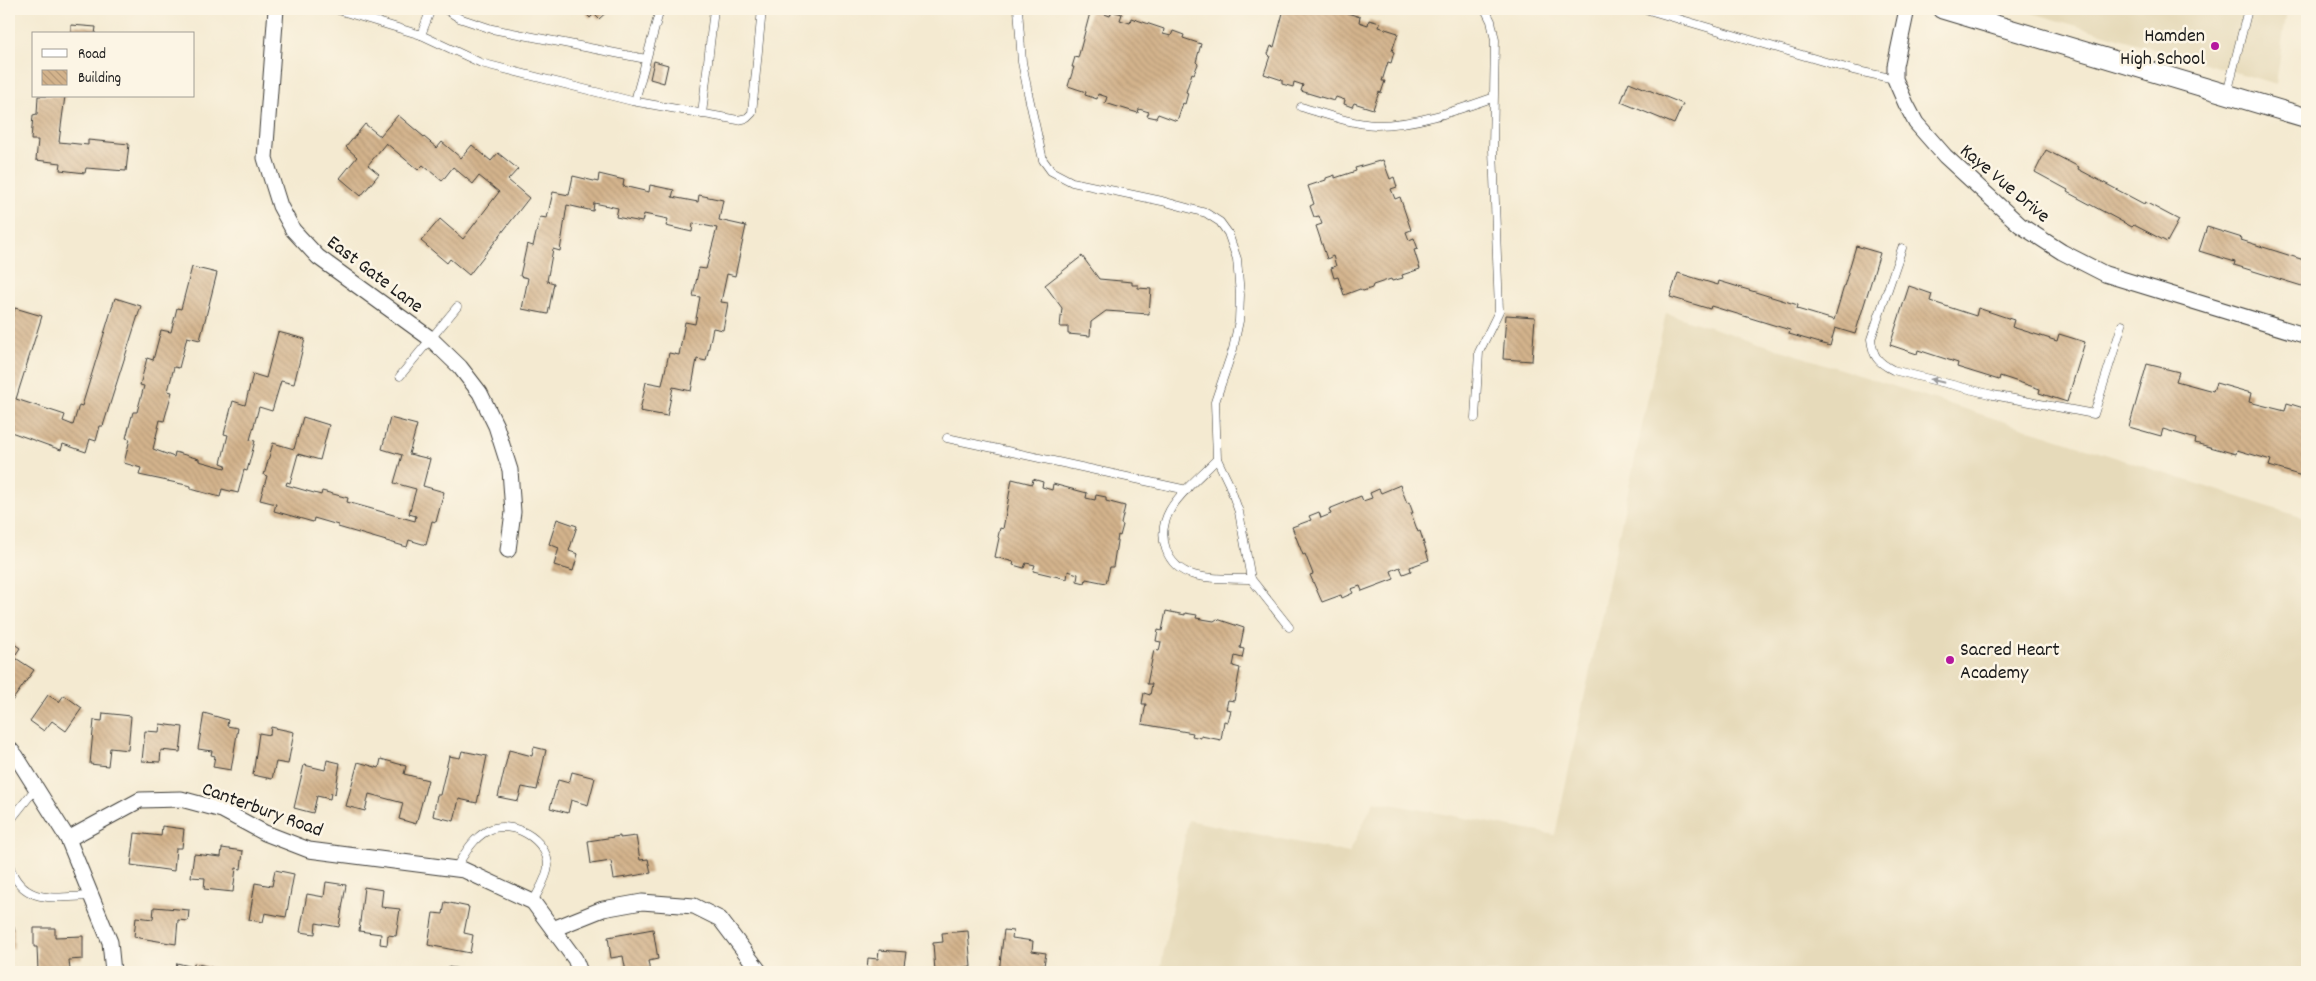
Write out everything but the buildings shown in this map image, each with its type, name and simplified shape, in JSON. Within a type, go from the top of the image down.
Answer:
[{"type":"street","name":"East Gate Lane","points":[[276,9],[265,158],[280,206],[293,230],[318,257],[431,339],[460,367],[480,393],[496,426],[510,470],[513,512],[508,550]]},
{"type":"street","points":[[1895,79],[1895,66],[1907,9]]},
{"type":"street","points":[[1942,9],[2307,118]]},
{"type":"street","name":"Kaye Vue Drive","points":[[1895,79],[1916,123],[1945,156],[2020,225],[2062,252],[2105,274],[2307,336]]},
{"type":"street","points":[[9,748],[68,839],[110,942],[113,972]]},
{"type":"street","name":"Canterbury Road","points":[[68,839],[140,800],[181,799],[222,810],[265,833],[309,850],[464,870],[533,902],[575,959],[580,972]]},
{"type":"street","points":[[553,929],[603,909],[642,902],[694,906],[720,919],[760,972]]},
{"type":"lane","points":[[335,9],[421,35],[481,63],[635,101],[738,120],[747,118],[752,113],[762,9]]},
{"type":"lane","points":[[421,35],[431,9]]},
{"type":"lane","points":[[445,9],[459,18],[492,29],[646,59]]},
{"type":"lane","points":[[635,101],[660,9]]},
{"type":"lane","points":[[702,114],[714,9]]},
{"type":"lane","points":[[1018,9],[1022,62],[1028,93],[1044,160],[1051,171],[1072,182],[1162,201],[1206,213],[1220,222],[1228,233],[1237,259],[1240,295],[1233,349],[1215,402],[1217,459],[1230,484],[1239,512],[1251,579],[1289,627]]},
{"type":"lane","points":[[1475,418],[1479,352],[1499,311],[1492,98],[1495,40],[1491,20],[1485,9]]},
{"type":"lane","points":[[1645,9],[1853,70],[1895,79]]},
{"type":"lane","points":[[2228,94],[2248,9]]},
{"type":"lane","points":[[1301,107],[1342,119],[1375,125],[1406,123],[1452,112],[1492,98]]},
{"type":"lane","points":[[1902,248],[1871,339],[1873,354],[1881,364],[1893,370],[1982,392],[2094,414],[2122,325]]},
{"type":"lane","points":[[400,376],[457,307]]},
{"type":"lane","points":[[947,438],[1187,490]]},
{"type":"lane","points":[[1217,459],[1170,510],[1163,533],[1163,547],[1173,564],[1194,575],[1251,579]]},
{"type":"lane","points":[[9,822],[36,788]]},
{"type":"lane","points":[[455,868],[475,839],[486,831],[503,827],[517,830],[535,839],[546,856],[547,874],[533,902]]},
{"type":"lane","points":[[9,865],[16,882],[34,895],[44,897],[91,896]]},
{"type":"shaded area","name":"Hamden High School","points":[[2019,9],[2287,9],[2276,84]]},
{"type":"shaded area","name":"Sacred Heart Academy","points":[[1666,313],[2307,519],[2307,972],[1160,972],[1188,820],[1349,853],[1374,801],[1555,835]]},
{"type":"place","name":"Hamden High School","points":[[2215,46]]},
{"type":"place","name":"Sacred Heart Academy","points":[[1950,660]]}]
